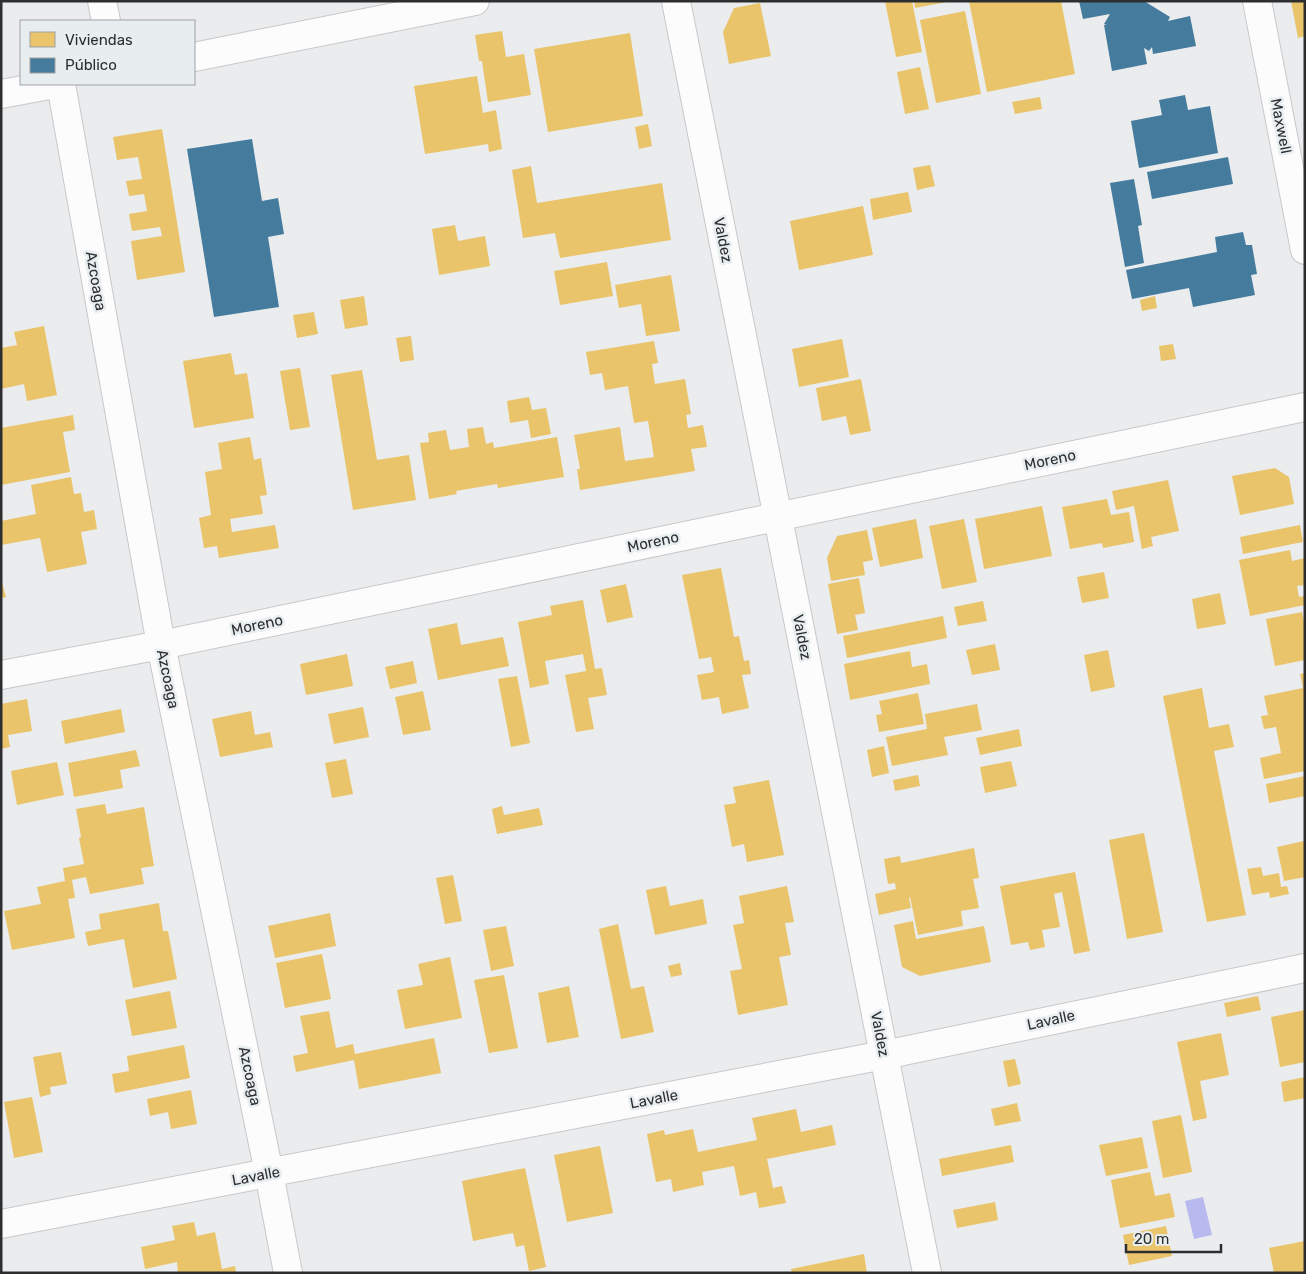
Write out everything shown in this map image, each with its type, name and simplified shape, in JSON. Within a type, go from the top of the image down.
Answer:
[{"type":"street","points":[[102,1],[106,20]]},
{"type":"street","points":[[195,57],[475,1]]},
{"type":"street","name":"Valdez","points":[[676,1],[927,1273]]},
{"type":"street","name":"Maxwell","points":[[1257,1],[1305,250]]},
{"type":"street","points":[[1,94],[50,85]]},
{"type":"street","name":"Azcoaga","points":[[61,85],[161,645],[288,1273]]},
{"type":"street","name":"Moreno","points":[[1,675],[161,645],[1305,407]]},
{"type":"street","name":"Lavalle","points":[[1,1224],[884,1055],[1305,968]]},
{"type":"water","points":[[1203,1197],[1212,1235],[1194,1239],[1185,1201]]},
{"type":"building: Viviendas","points":[[885,1],[912,1],[922,52],[896,57]]},
{"type":"building: Viviendas","points":[[914,1],[947,1],[947,2],[915,8]]},
{"type":"building: Viviendas","points":[[969,1],[1061,1],[1075,74],[987,92]]},
{"type":"building: Viviendas","points":[[1291,1],[1305,1],[1305,36],[1298,38]]},
{"type":"building: Viviendas","points":[[760,3],[771,56],[729,64],[723,32],[734,8]]},
{"type":"building: Viviendas","points":[[965,11],[981,94],[936,103],[920,20]]},
{"type":"building: Viviendas","points":[[502,31],[506,57],[524,54],[531,95],[488,102],[482,61],[479,61],[475,35]]},
{"type":"building: Viviendas","points":[[630,33],[643,116],[548,132],[534,49]]},
{"type":"building: Viviendas","points":[[920,67],[929,109],[905,114],[897,72]]},
{"type":"building: Viviendas","points":[[477,76],[483,113],[496,110],[502,149],[489,152],[488,144],[425,154],[414,86]]},
{"type":"building: Viviendas","points":[[1040,97],[1042,109],[1015,114],[1012,102]]},
{"type":"building: Viviendas","points":[[648,124],[652,146],[639,149],[635,127]]},
{"type":"building: Viviendas","points":[[162,129],[185,272],[137,280],[131,241],[162,236],[160,227],[132,231],[129,214],[147,211],[144,194],[129,196],[126,181],[142,179],[138,157],[117,160],[113,137]]},
{"type":"building: Viviendas","points":[[930,165],[935,186],[917,190],[913,168]]},
{"type":"building: Viviendas","points":[[531,166],[537,203],[662,183],[671,240],[560,258],[555,233],[523,238],[512,170]]},
{"type":"building: Viviendas","points":[[908,192],[912,212],[873,220],[870,199]]},
{"type":"building: Viviendas","points":[[863,206],[873,255],[799,270],[790,221]]},
{"type":"building: Viviendas","points":[[455,225],[458,241],[485,236],[490,266],[439,275],[432,229]]},
{"type":"building: Viviendas","points":[[607,262],[613,296],[560,305],[554,271]]},
{"type":"building: Viviendas","points":[[671,275],[680,331],[646,336],[641,304],[619,308],[615,285]]},
{"type":"building: Viviendas","points":[[364,296],[368,325],[345,329],[340,300]]},
{"type":"building: Viviendas","points":[[1155,296],[1157,308],[1142,311],[1140,300]]},
{"type":"building: Viviendas","points":[[314,312],[318,334],[297,338],[293,315]]},
{"type":"building: Viviendas","points":[[44,326],[57,395],[27,401],[24,384],[1,389],[1,348],[17,345],[14,332]]},
{"type":"building: Viviendas","points":[[411,336],[414,360],[400,362],[396,338]]},
{"type":"building: Viviendas","points":[[842,339],[849,377],[799,387],[792,349]]},
{"type":"building: Viviendas","points":[[654,341],[658,363],[652,364],[655,384],[685,379],[691,414],[686,415],[688,428],[703,425],[707,447],[691,449],[695,471],[580,490],[577,469],[580,469],[574,435],[620,427],[625,461],[654,457],[648,421],[634,423],[628,386],[605,390],[602,373],[590,375],[586,352]]},
{"type":"building: Viviendas","points":[[1173,344],[1176,359],[1161,361],[1159,346]]},
{"type":"building: Viviendas","points":[[231,353],[235,375],[247,373],[254,418],[194,428],[183,361]]},
{"type":"building: Viviendas","points":[[300,368],[310,427],[290,430],[280,371]]},
{"type":"building: Viviendas","points":[[362,370],[377,460],[409,455],[416,500],[353,510],[331,375]]},
{"type":"building: Viviendas","points":[[861,379],[871,431],[850,435],[846,416],[822,421],[816,388]]},
{"type":"building: Viviendas","points":[[529,397],[532,410],[546,408],[551,434],[531,438],[528,420],[510,423],[507,401]]},
{"type":"building: Viviendas","points":[[73,415],[75,430],[63,432],[70,472],[1,485],[1,428]]},
{"type":"building: Viviendas","points":[[483,427],[486,444],[493,442],[494,448],[557,437],[564,477],[498,488],[497,484],[456,491],[457,494],[429,499],[420,443],[429,442],[428,433],[446,430],[450,450],[469,447],[467,429]]},
{"type":"building: Viviendas","points":[[250,437],[254,460],[261,458],[267,495],[260,496],[263,514],[230,519],[232,532],[275,525],[279,548],[219,558],[217,546],[204,548],[199,518],[211,515],[205,472],[222,469],[218,443]]},
{"type":"building: Viviendas","points":[[1275,468],[1289,477],[1294,504],[1240,515],[1232,476]]},
{"type":"building: Viviendas","points":[[71,477],[74,494],[81,493],[84,512],[94,510],[97,529],[81,532],[87,564],[47,572],[40,538],[1,545],[1,521],[36,514],[31,485]]},
{"type":"building: Viviendas","points":[[1168,480],[1179,531],[1151,537],[1153,546],[1142,549],[1134,506],[1116,510],[1112,491]]},
{"type":"building: Viviendas","points":[[1107,499],[1111,515],[1129,512],[1134,542],[1103,548],[1102,543],[1070,549],[1062,507]]},
{"type":"building: Viviendas","points":[[1042,506],[1052,556],[984,569],[975,519]]},
{"type":"building: Viviendas","points":[[916,519],[923,558],[880,567],[872,528]]},
{"type":"building: Viviendas","points":[[964,519],[977,582],[942,589],[929,526]]},
{"type":"building: Viviendas","points":[[1300,525],[1303,542],[1243,554],[1240,537]]},
{"type":"building: Viviendas","points":[[867,530],[873,560],[863,562],[865,575],[831,581],[827,558],[837,536]]},
{"type":"building: Viviendas","points":[[1290,550],[1292,561],[1305,558],[1305,585],[1297,586],[1299,597],[1305,596],[1305,605],[1250,616],[1239,560]]},
{"type":"building: Viviendas","points":[[721,568],[734,637],[739,636],[744,661],[749,660],[751,674],[742,675],[749,708],[722,714],[719,697],[702,700],[697,675],[714,672],[711,657],[699,659],[682,575]]},
{"type":"building: Viviendas","points":[[1104,572],[1109,598],[1082,603],[1077,577]]},
{"type":"building: Viviendas","points":[[859,578],[865,613],[855,615],[858,630],[837,634],[828,584]]},
{"type":"building: Viviendas","points":[[1,579],[6,597],[1,598]]},
{"type":"building: Viviendas","points":[[626,584],[633,617],[607,623],[600,590]]},
{"type":"building: Viviendas","points":[[1220,593],[1226,624],[1197,629],[1192,599]]},
{"type":"building: Viviendas","points":[[583,600],[595,669],[602,668],[607,695],[588,698],[594,729],[576,732],[565,675],[586,671],[583,654],[545,661],[549,684],[530,688],[518,622],[552,615],[550,606]]},
{"type":"building: Viviendas","points":[[983,601],[987,621],[958,626],[954,607]]},
{"type":"building: Viviendas","points":[[1302,612],[1305,627],[1305,660],[1275,666],[1266,619]]},
{"type":"building: Viviendas","points":[[943,616],[947,638],[847,658],[843,636]]},
{"type":"building: Viviendas","points":[[457,623],[461,645],[503,637],[509,666],[438,680],[428,629]]},
{"type":"building: Viviendas","points":[[995,644],[1000,670],[972,675],[966,650]]},
{"type":"building: Viviendas","points":[[1108,650],[1115,687],[1091,692],[1084,655]]},
{"type":"building: Viviendas","points":[[910,651],[912,667],[927,664],[930,684],[850,700],[844,664]]},
{"type":"building: Viviendas","points":[[347,654],[353,686],[306,695],[300,664]]},
{"type":"building: Viviendas","points":[[413,661],[417,683],[390,689],[385,667]]},
{"type":"building: Viviendas","points":[[1305,673],[1305,771],[1264,779],[1260,758],[1281,753],[1276,727],[1264,729],[1261,716],[1268,715],[1264,696],[1303,688],[1300,674]]},
{"type":"building: Viviendas","points":[[517,676],[530,743],[511,747],[498,679]]},
{"type":"building: Viviendas","points":[[1202,688],[1209,728],[1229,724],[1234,747],[1214,751],[1246,915],[1207,922],[1163,696]]},
{"type":"building: Viviendas","points":[[423,691],[431,730],[403,735],[395,697]]},
{"type":"building: Viviendas","points":[[918,693],[924,724],[879,732],[876,715],[882,714],[879,701]]},
{"type":"building: Viviendas","points":[[27,699],[32,731],[8,735],[10,747],[1,749],[1,704]]},
{"type":"building: Viviendas","points":[[977,704],[982,730],[944,737],[948,755],[892,766],[886,737],[927,729],[925,714]]},
{"type":"building: Viviendas","points":[[363,707],[369,737],[334,744],[328,714]]},
{"type":"building: Viviendas","points":[[121,709],[125,732],[65,744],[61,721]]},
{"type":"building: Viviendas","points":[[251,711],[255,735],[270,732],[273,747],[220,757],[212,719]]},
{"type":"building: Viviendas","points":[[1019,729],[1022,746],[980,755],[976,738]]},
{"type":"building: Viviendas","points":[[884,746],[889,773],[872,777],[867,750]]},
{"type":"building: Viviendas","points":[[136,750],[140,766],[120,770],[123,788],[74,797],[68,763]]},
{"type":"building: Viviendas","points":[[346,759],[353,794],[332,798],[325,763]]},
{"type":"building: Viviendas","points":[[1011,761],[1017,786],[985,793],[980,767]]},
{"type":"building: Viviendas","points":[[57,762],[64,795],[17,805],[11,771]]},
{"type":"building: Viviendas","points":[[918,775],[920,786],[895,791],[893,780]]},
{"type":"building: Viviendas","points":[[1305,776],[1305,796],[1269,803],[1266,784]]},
{"type":"building: Viviendas","points":[[769,780],[784,855],[747,862],[744,844],[732,847],[724,805],[736,803],[733,787]]},
{"type":"building: Viviendas","points":[[105,804],[107,814],[144,807],[154,866],[141,868],[144,884],[90,894],[86,877],[72,880],[75,898],[68,899],[75,938],[12,950],[4,911],[41,904],[37,887],[65,881],[63,868],[84,864],[76,809]]},
{"type":"building: Viviendas","points":[[502,806],[504,815],[539,808],[543,825],[497,834],[492,809]]},
{"type":"building: Viviendas","points":[[1144,833],[1163,932],[1127,939],[1109,840]]},
{"type":"building: Viviendas","points":[[1304,841],[1305,877],[1284,881],[1277,847]]},
{"type":"building: Viviendas","points":[[974,848],[979,878],[973,879],[979,908],[961,911],[963,926],[918,935],[910,897],[911,908],[879,915],[875,894],[896,889],[895,883],[888,884],[884,859],[900,856],[901,863]]},
{"type":"building: Viviendas","points":[[1261,867],[1263,876],[1279,873],[1281,887],[1287,886],[1289,894],[1270,898],[1269,892],[1252,895],[1247,869]]},
{"type":"building: Viviendas","points":[[1075,872],[1090,951],[1074,954],[1062,892],[1054,894],[1060,927],[1042,930],[1045,947],[1030,950],[1028,942],[1011,945],[1000,886]]},
{"type":"building: Viviendas","points":[[453,875],[462,921],[445,924],[436,878]]},
{"type":"building: Viviendas","points":[[666,886],[670,906],[703,899],[707,924],[655,935],[646,890]]},
{"type":"building: Viviendas","points":[[787,886],[794,922],[785,923],[791,955],[779,957],[788,1005],[738,1015],[730,971],[742,969],[733,925],[744,923],[739,896]]},
{"type":"building: Viviendas","points":[[159,903],[163,931],[168,931],[177,979],[133,988],[124,939],[88,946],[85,932],[101,929],[99,914]]},
{"type":"building: Viviendas","points":[[330,913],[336,946],[275,958],[268,926]]},
{"type":"building: Viviendas","points":[[913,921],[916,939],[984,926],[991,962],[920,976],[902,967],[894,925]]},
{"type":"building: Viviendas","points":[[618,924],[631,989],[644,986],[654,1032],[621,1039],[599,929]]},
{"type":"building: Viviendas","points":[[506,926],[514,966],[491,971],[483,930]]},
{"type":"building: Viviendas","points":[[322,954],[331,999],[285,1008],[276,963]]},
{"type":"building: Viviendas","points":[[450,957],[462,1018],[405,1029],[397,990],[423,985],[418,964]]},
{"type":"building: Viviendas","points":[[680,963],[682,975],[671,977],[668,966]]},
{"type":"building: Viviendas","points":[[504,975],[518,1048],[489,1053],[474,980]]},
{"type":"building: Viviendas","points":[[569,986],[579,1037],[547,1043],[538,993]]},
{"type":"building: Viviendas","points":[[170,991],[177,1028],[132,1036],[125,1000]]},
{"type":"building: Viviendas","points":[[1258,996],[1261,1010],[1227,1017],[1224,1003]]},
{"type":"building: Viviendas","points":[[1305,1010],[1305,1062],[1280,1067],[1271,1017]]},
{"type":"building: Viviendas","points":[[329,1011],[336,1048],[353,1044],[355,1054],[434,1038],[441,1073],[359,1089],[354,1060],[296,1072],[293,1056],[308,1053],[300,1016]]},
{"type":"building: Viviendas","points":[[1221,1033],[1229,1075],[1200,1081],[1207,1118],[1193,1121],[1177,1042]]},
{"type":"building: Viviendas","points":[[184,1045],[190,1078],[115,1093],[112,1074],[129,1071],[127,1056]]},
{"type":"building: Viviendas","points":[[61,1052],[67,1084],[50,1087],[51,1094],[40,1097],[33,1057]]},
{"type":"building: Viviendas","points":[[1015,1059],[1021,1084],[1008,1087],[1003,1061]]},
{"type":"building: Viviendas","points":[[1305,1077],[1305,1098],[1284,1102],[1281,1082]]},
{"type":"building: Viviendas","points":[[191,1090],[197,1124],[171,1129],[168,1112],[150,1116],[147,1099]]},
{"type":"building: Viviendas","points":[[32,1097],[43,1152],[14,1158],[4,1102]]},
{"type":"building: Viviendas","points":[[1017,1103],[1021,1121],[995,1126],[991,1109]]},
{"type":"building: Viviendas","points":[[796,1109],[801,1132],[832,1125],[836,1145],[767,1159],[773,1188],[782,1186],[786,1203],[759,1208],[756,1192],[740,1196],[734,1166],[702,1172],[704,1185],[673,1192],[671,1179],[656,1182],[647,1134],[664,1130],[665,1135],[693,1129],[698,1152],[757,1140],[752,1118]]},
{"type":"building: Viviendas","points":[[1181,1115],[1192,1172],[1163,1178],[1152,1121]]},
{"type":"building: Viviendas","points":[[1142,1137],[1148,1168],[1106,1176],[1099,1145]]},
{"type":"building: Viviendas","points":[[1011,1145],[1014,1162],[942,1176],[939,1159]]},
{"type":"building: Viviendas","points":[[600,1146],[613,1213],[567,1222],[554,1155]]},
{"type":"building: Viviendas","points":[[525,1168],[546,1267],[529,1271],[524,1245],[516,1247],[513,1233],[473,1241],[462,1181]]},
{"type":"building: Viviendas","points":[[1150,1172],[1155,1196],[1170,1193],[1175,1217],[1120,1228],[1111,1180]]},
{"type":"building: Viviendas","points":[[995,1202],[998,1220],[957,1228],[953,1210]]},
{"type":"building: Viviendas","points":[[194,1222],[197,1236],[215,1232],[222,1269],[235,1266],[236,1273],[178,1273],[177,1262],[145,1269],[141,1247],[175,1240],[172,1226]]},
{"type":"building: Viviendas","points":[[1166,1226],[1172,1256],[1129,1265],[1123,1235]]},
{"type":"building: Viviendas","points":[[1305,1241],[1305,1273],[1274,1273],[1269,1248]]},
{"type":"building: Viviendas","points":[[864,1254],[867,1273],[792,1273],[791,1269]]},
{"type":"building: Público","points":[[1079,1],[1144,1],[1170,17],[1168,21],[1190,16],[1196,46],[1153,54],[1152,47],[1149,51],[1144,48],[1147,64],[1112,71],[1104,25],[1107,25],[1104,24],[1110,14],[1083,19]]},
{"type":"building: Público","points":[[1185,95],[1188,110],[1210,106],[1218,153],[1139,168],[1131,121],[1162,115],[1159,100]]},
{"type":"building: Público","points":[[252,139],[262,201],[278,198],[284,234],[268,237],[279,307],[214,317],[187,149]]},
{"type":"building: Público","points":[[1228,157],[1233,184],[1152,199],[1147,172]]},
{"type":"building: Público","points":[[1134,179],[1142,225],[1138,226],[1144,263],[1125,267],[1110,183]]},
{"type":"building: Público","points":[[1243,232],[1246,245],[1252,245],[1257,274],[1251,275],[1255,295],[1193,307],[1189,288],[1132,299],[1126,270],[1217,252],[1215,237]]}]
